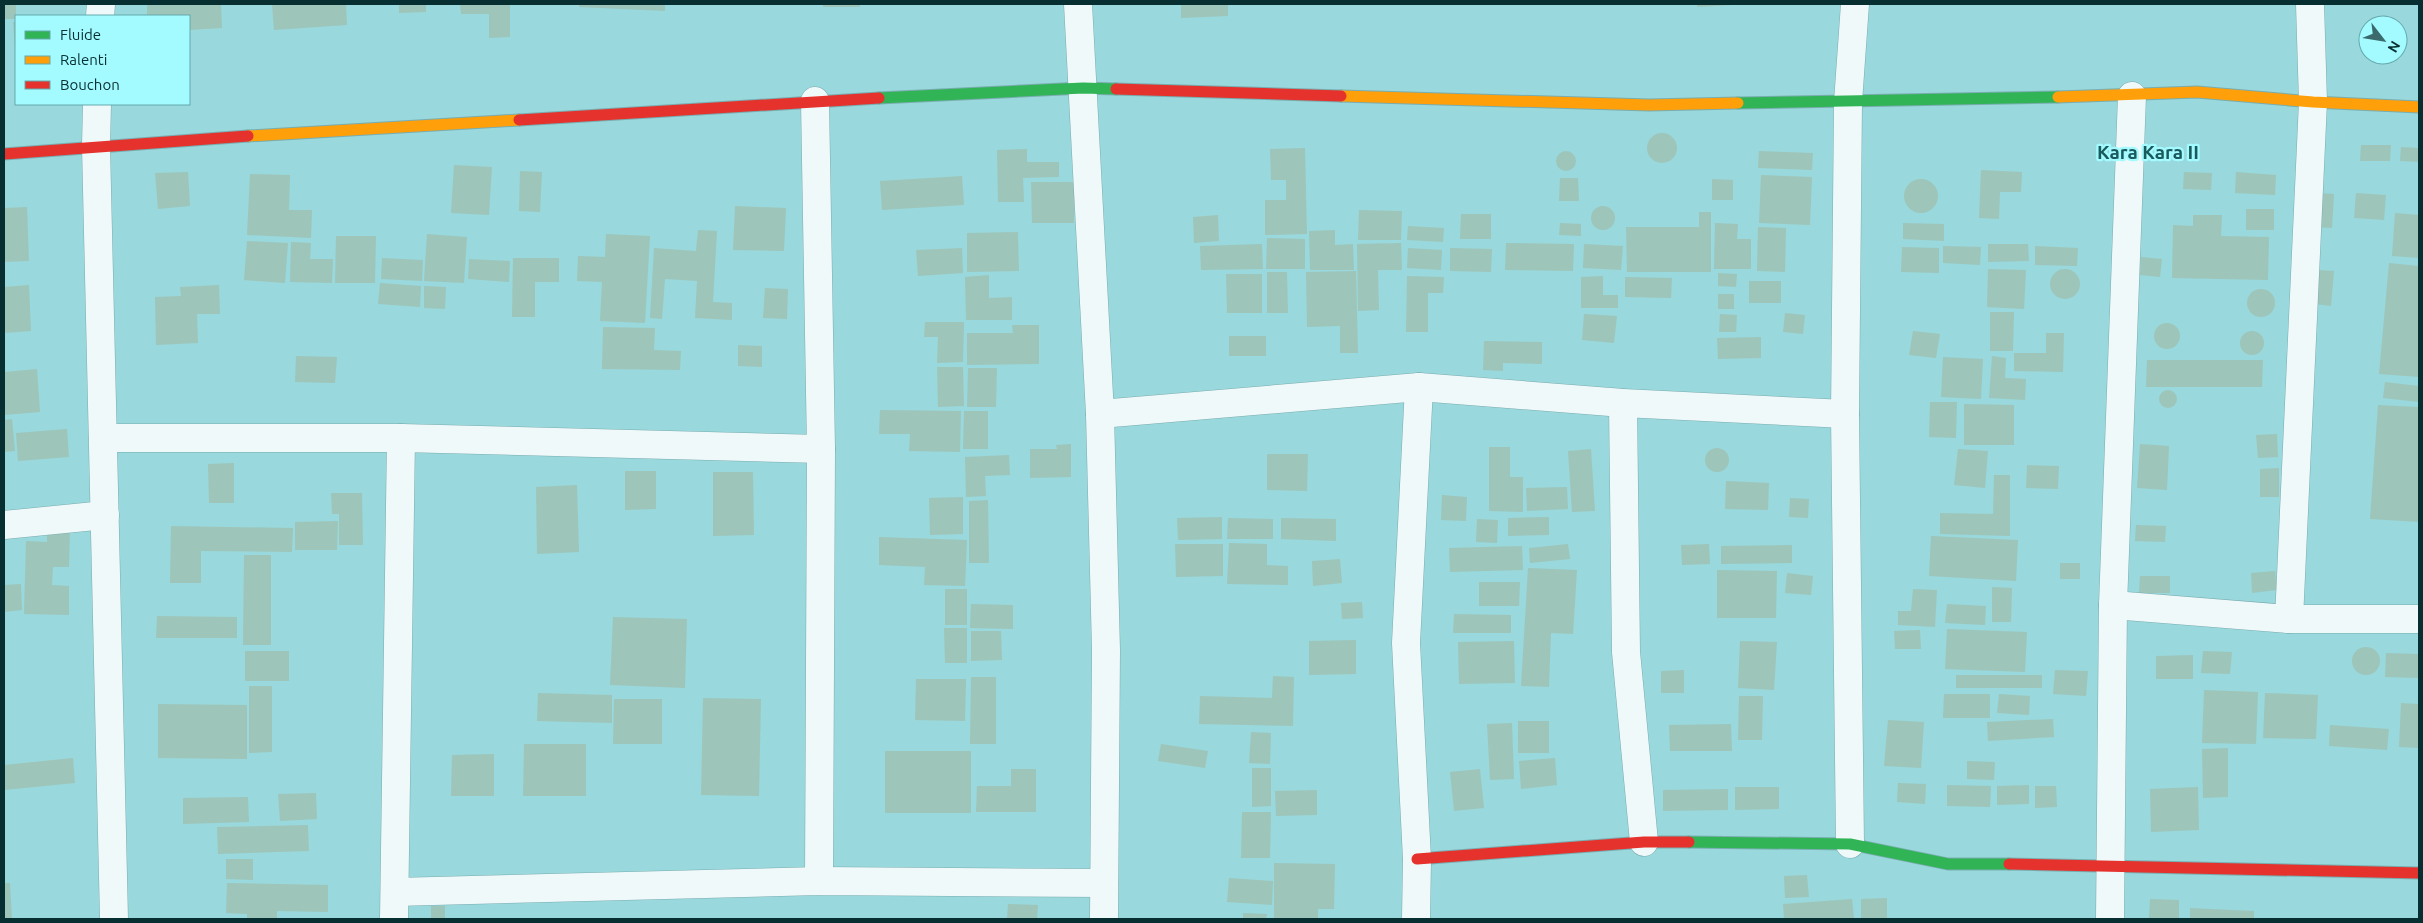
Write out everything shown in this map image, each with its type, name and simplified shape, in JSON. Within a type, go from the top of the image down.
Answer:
[{"type":"street","points":[[1078,4],[1100,414],[1106,650],[1104,919]]},
{"type":"street","points":[[1850,844],[1845,414],[1848,102],[1855,4]]},
{"type":"street","points":[[2289,619],[2313,102],[2310,4]]},
{"type":"street","points":[[4,154],[96,146],[815,101],[1083,88],[1649,105],[2132,96],[2197,92],[2313,102],[2419,107]]},
{"type":"street","points":[[2110,919],[2109,865],[2113,605],[2132,96]]},
{"type":"street","points":[[815,101],[821,449],[819,881]]},
{"type":"street","points":[[97,105],[96,146],[114,919]]},
{"type":"street","points":[[1100,414],[1419,387],[1623,403],[1845,414]]},
{"type":"street","points":[[1416,919],[1417,860],[1406,644],[1419,387]]},
{"type":"street","points":[[1623,403],[1626,652],[1644,842]]},
{"type":"street","points":[[103,438],[401,438],[821,449]]},
{"type":"street","points":[[394,919],[401,438]]},
{"type":"street","points":[[4,525],[105,515]]},
{"type":"street","points":[[2113,605],[2289,619],[2419,619]]},
{"type":"street","points":[[1417,860],[1644,842],[1850,844],[1948,864],[2109,865],[2419,873]]},
{"type":"street","points":[[395,892],[819,881],[1104,883]]},
{"type":"building","points":[[4,4],[16,4],[15,19],[4,19]]},
{"type":"building","points":[[147,4],[221,4],[222,28],[190,30],[190,15],[147,15]]},
{"type":"building","points":[[272,4],[346,4],[347,25],[274,30]]},
{"type":"building","points":[[399,4],[426,4],[426,12],[399,13]]},
{"type":"building","points":[[460,4],[510,4],[510,37],[489,38],[489,14],[461,14]]},
{"type":"building","points":[[579,4],[665,4],[665,11],[579,7]]},
{"type":"building","points":[[823,4],[860,4],[860,7],[823,7]]},
{"type":"building","points":[[1181,4],[1228,4],[1228,16],[1181,18]]},
{"type":"building","points":[[1697,4],[1732,4],[1732,5],[1697,7]]},
{"type":"building","points":[[13,22],[15,22],[15,48]]},
{"type":"building","points":[[1662,133],[1668,134],[1676,142],[1676,154],[1668,162],[1662,163],[1656,162],[1648,154],[1647,148],[1648,142],[1656,134]]},
{"type":"building","points":[[2361,145],[2391,145],[2390,161],[2360,161]]},
{"type":"building","points":[[2401,147],[2419,148],[2419,162],[2400,161]]},
{"type":"building","points":[[1305,148],[1307,234],[1265,235],[1265,200],[1286,200],[1286,180],[1271,180],[1270,149]]},
{"type":"building","points":[[1027,149],[1027,162],[1059,162],[1059,177],[1023,178],[1024,202],[998,202],[997,150]]},
{"type":"building","points":[[1562,151],[1570,151],[1576,157],[1576,165],[1570,171],[1562,171],[1556,165],[1556,157]]},
{"type":"building","points":[[1759,151],[1813,153],[1812,170],[1758,168]]},
{"type":"building","points":[[454,165],[492,167],[489,215],[451,213]]},
{"type":"building","points":[[1981,170],[2022,172],[2021,192],[2000,192],[1999,219],[1979,218]]},
{"type":"building","points":[[520,171],[542,172],[540,212],[519,211]]},
{"type":"building","points":[[188,172],[190,206],[158,209],[155,173]]},
{"type":"building","points":[[2184,172],[2212,173],[2211,190],[2183,189]]},
{"type":"building","points":[[2236,172],[2276,175],[2275,195],[2235,193]]},
{"type":"building","points":[[250,174],[290,175],[289,210],[312,210],[311,238],[247,235]]},
{"type":"building","points":[[1761,175],[1812,177],[1810,225],[1759,223]]},
{"type":"building","points":[[962,176],[964,205],[882,210],[880,181]]},
{"type":"building","points":[[1560,178],[1578,178],[1579,201],[1559,201]]},
{"type":"building","points":[[1712,179],[1733,180],[1733,200],[1712,200]]},
{"type":"building","points":[[1921,179],[1933,184],[1938,196],[1933,208],[1921,213],[1909,208],[1904,196],[1909,184]]},
{"type":"building","points":[[1031,182],[1074,182],[1074,223],[1032,223]]},
{"type":"building","points":[[2317,193],[2334,194],[2332,228],[2314,227]]},
{"type":"building","points":[[2356,193],[2386,195],[2384,220],[2354,218]]},
{"type":"building","points":[[735,206],[786,208],[784,251],[733,250]]},
{"type":"building","points":[[1603,206],[1612,209],[1615,218],[1612,227],[1603,230],[1594,227],[1591,218],[1594,209]]},
{"type":"building","points":[[27,207],[29,261],[4,262],[4,208]]},
{"type":"building","points":[[2246,209],[2274,209],[2274,230],[2246,230]]},
{"type":"building","points":[[1359,210],[1402,211],[1401,240],[1358,240]]},
{"type":"building","points":[[1699,212],[1711,212],[1711,272],[1627,272],[1626,227],[1699,227]]},
{"type":"building","points":[[2395,213],[2419,215],[2419,258],[2392,256]]},
{"type":"building","points":[[1461,214],[1491,214],[1491,239],[1460,239]]},
{"type":"building","points":[[1218,215],[1219,241],[1194,243],[1193,217]]},
{"type":"building","points":[[2193,215],[2222,215],[2221,236],[2269,237],[2268,280],[2172,278],[2173,225],[2193,226]]},
{"type":"building","points":[[1560,223],[1581,224],[1581,236],[1559,235]]},
{"type":"building","points":[[1715,223],[1738,224],[1737,239],[1751,239],[1751,269],[1714,269]]},
{"type":"building","points":[[1903,223],[1944,224],[1944,241],[1903,239]]},
{"type":"building","points":[[1408,226],[1444,228],[1443,242],[1407,240]]},
{"type":"building","points":[[1758,227],[1786,228],[1785,272],[1757,271]]},
{"type":"building","points":[[698,230],[717,231],[713,302],[732,303],[732,320],[695,318],[697,281],[665,279],[662,319],[650,318],[654,248],[696,251]]},
{"type":"building","points":[[1335,230],[1335,245],[1353,244],[1354,270],[1310,270],[1309,231]]},
{"type":"building","points":[[1018,232],[1019,271],[967,272],[967,233]]},
{"type":"building","points":[[427,234],[467,237],[464,283],[424,281]]},
{"type":"building","points":[[606,234],[650,236],[645,323],[600,321],[602,282],[577,281],[578,256],[605,257]]},
{"type":"building","points":[[336,236],[376,236],[375,283],[335,283]]},
{"type":"building","points":[[1267,238],[1305,239],[1305,269],[1266,269]]},
{"type":"building","points":[[247,241],[288,243],[285,283],[244,280]]},
{"type":"building","points":[[291,242],[311,243],[310,259],[333,259],[332,283],[290,282]]},
{"type":"building","points":[[1401,243],[1402,270],[1378,270],[1379,310],[1358,311],[1357,244]]},
{"type":"building","points":[[1506,243],[1574,244],[1573,271],[1505,270]]},
{"type":"building","points":[[1262,244],[1263,269],[1201,270],[1200,246]]},
{"type":"building","points":[[1584,244],[1623,246],[1621,270],[1583,268]]},
{"type":"building","points":[[1988,244],[2028,244],[2029,261],[1988,262]]},
{"type":"building","points":[[1943,246],[1981,247],[1980,265],[1943,263]]},
{"type":"building","points":[[2035,246],[2078,248],[2077,266],[2035,265]]},
{"type":"building","points":[[1902,247],[1939,248],[1939,273],[1901,272]]},
{"type":"building","points":[[962,248],[963,273],[918,276],[916,250]]},
{"type":"building","points":[[1408,248],[1442,250],[1441,270],[1407,268]]},
{"type":"building","points":[[1450,248],[1492,249],[1491,272],[1450,271]]},
{"type":"building","points":[[2141,257],[2162,259],[2160,277],[2140,275]]},
{"type":"building","points":[[382,258],[423,260],[422,281],[381,279]]},
{"type":"building","points":[[513,258],[559,258],[559,282],[535,282],[535,317],[512,317]]},
{"type":"building","points":[[469,259],[510,261],[509,282],[468,279]]},
{"type":"building","points":[[2389,263],[2419,266],[2419,377],[2379,374]]},
{"type":"building","points":[[1988,269],[2026,270],[2024,309],[1987,307]]},
{"type":"building","points":[[2065,269],[2076,273],[2080,284],[2076,295],[2065,299],[2054,295],[2050,284],[2054,273]]},
{"type":"building","points":[[2317,270],[2334,271],[2331,306],[2314,304]]},
{"type":"building","points":[[1356,271],[1358,353],[1340,353],[1340,326],[1307,327],[1306,272]]},
{"type":"building","points":[[1267,272],[1287,272],[1288,313],[1267,313]]},
{"type":"building","points":[[1718,273],[1737,274],[1736,287],[1718,286]]},
{"type":"building","points":[[1226,274],[1262,274],[1262,313],[1227,313]]},
{"type":"building","points":[[989,275],[989,298],[1012,297],[1012,320],[966,320],[965,277]]},
{"type":"building","points":[[1407,276],[1444,277],[1443,293],[1428,293],[1428,332],[1406,332]]},
{"type":"building","points":[[1603,276],[1603,295],[1618,295],[1618,308],[1581,308],[1581,277]]},
{"type":"building","points":[[1625,277],[1672,278],[1671,298],[1625,297]]},
{"type":"building","points":[[1749,281],[1781,281],[1781,303],[1749,303]]},
{"type":"building","points":[[380,283],[421,286],[420,307],[378,304]]},
{"type":"building","points":[[29,285],[31,331],[4,333],[4,287]]},
{"type":"building","points":[[219,285],[220,314],[197,314],[198,343],[156,345],[155,297],[181,296],[180,287]]},
{"type":"building","points":[[424,286],[446,287],[445,309],[424,308]]},
{"type":"building","points":[[765,288],[788,289],[787,319],[763,318]]},
{"type":"building","points":[[2261,289],[2271,293],[2275,303],[2271,313],[2261,317],[2251,313],[2247,303],[2251,293]]},
{"type":"building","points":[[1718,294],[1734,294],[1734,309],[1718,309]]},
{"type":"building","points":[[1990,312],[2014,312],[2013,351],[1990,351]]},
{"type":"building","points":[[1785,313],[1805,315],[1803,334],[1783,332]]},
{"type":"building","points":[[1584,314],[1617,316],[1614,343],[1582,340]]},
{"type":"building","points":[[1720,314],[1737,315],[1736,332],[1719,332]]},
{"type":"building","points":[[925,322],[964,322],[963,362],[937,363],[938,337],[924,337]]},
{"type":"building","points":[[2167,323],[2176,327],[2180,336],[2176,345],[2167,349],[2158,345],[2154,336],[2158,327]]},
{"type":"building","points":[[1012,325],[1039,325],[1039,364],[967,365],[967,333],[1013,333]]},
{"type":"building","points":[[603,327],[655,328],[654,350],[681,351],[680,370],[602,369]]},
{"type":"building","points":[[1913,331],[1940,334],[1936,358],[1909,355]]},
{"type":"building","points":[[2252,331],[2257,332],[2263,338],[2263,348],[2257,354],[2252,355],[2247,354],[2241,348],[2240,343],[2241,338],[2247,332]]},
{"type":"building","points":[[2046,333],[2064,333],[2063,372],[2014,371],[2014,353],[2046,353]]},
{"type":"building","points":[[1229,336],[1266,336],[1266,356],[1229,356]]},
{"type":"building","points":[[1761,337],[1761,358],[1718,359],[1717,338]]},
{"type":"building","points":[[1484,341],[1542,342],[1542,364],[1503,363],[1503,371],[1483,370]]},
{"type":"building","points":[[738,345],[762,346],[762,367],[738,366]]},
{"type":"building","points":[[296,356],[337,357],[335,383],[295,382]]},
{"type":"building","points":[[1992,356],[2006,358],[2005,378],[2026,379],[2025,400],[1989,398]]},
{"type":"building","points":[[1943,357],[1983,359],[1981,399],[1941,397]]},
{"type":"building","points":[[2147,360],[2263,360],[2262,387],[2146,387]]},
{"type":"building","points":[[937,367],[963,367],[964,406],[938,407]]},
{"type":"building","points":[[968,368],[997,368],[996,407],[967,407]]},
{"type":"building","points":[[37,369],[40,412],[4,415],[4,372]]},
{"type":"building","points":[[2385,382],[2419,386],[2419,402],[2383,398]]},
{"type":"building","points":[[2164,390],[2172,390],[2177,395],[2175,406],[2164,408],[2159,403],[2159,395]]},
{"type":"building","points":[[1930,402],[1957,402],[1956,438],[1929,437]]},
{"type":"building","points":[[1964,404],[2014,405],[2014,445],[1964,445]]},
{"type":"building","points":[[2378,405],[2419,407],[2419,522],[2370,519]]},
{"type":"building","points":[[880,410],[961,411],[960,452],[909,451],[910,434],[879,434]]},
{"type":"building","points":[[964,411],[988,411],[988,449],[963,449]]},
{"type":"building","points":[[12,419],[15,451],[4,452],[4,420]]},
{"type":"building","points":[[67,429],[69,457],[18,461],[16,433]]},
{"type":"building","points":[[2277,434],[2278,457],[2258,458],[2256,435]]},
{"type":"building","points":[[1071,444],[1071,477],[1030,478],[1030,449],[1057,449],[1056,445]]},
{"type":"building","points":[[2140,444],[2169,446],[2167,490],[2137,488]]},
{"type":"building","points":[[1489,447],[1510,447],[1510,477],[1523,477],[1523,512],[1489,511]]},
{"type":"building","points":[[1717,448],[1726,451],[1729,460],[1726,469],[1717,472],[1708,469],[1705,460],[1708,451]]},
{"type":"building","points":[[1591,449],[1595,511],[1572,512],[1568,451]]},
{"type":"building","points":[[1958,449],[1988,451],[1985,488],[1954,485]]},
{"type":"building","points":[[1267,454],[1308,454],[1307,491],[1267,490]]},
{"type":"building","points":[[1009,455],[1010,475],[985,476],[986,496],[966,497],[965,457]]},
{"type":"building","points":[[234,463],[234,503],[209,503],[208,464]]},
{"type":"building","points":[[2027,465],[2059,466],[2058,489],[2026,488]]},
{"type":"building","points":[[2279,468],[2279,497],[2260,497],[2260,469]]},
{"type":"building","points":[[625,471],[656,471],[656,509],[625,510]]},
{"type":"building","points":[[713,472],[753,472],[754,535],[713,536]]},
{"type":"building","points":[[1994,475],[2010,475],[2010,536],[1940,534],[1940,513],[1993,514]]},
{"type":"building","points":[[1726,481],[1769,483],[1768,510],[1725,509]]},
{"type":"building","points":[[577,485],[579,552],[537,554],[536,487]]},
{"type":"building","points":[[1567,487],[1568,509],[1527,511],[1526,488]]},
{"type":"building","points":[[331,493],[362,493],[363,545],[339,545],[339,514],[332,514]]},
{"type":"building","points":[[1442,495],[1467,497],[1466,521],[1441,520]]},
{"type":"building","points":[[963,497],[963,534],[930,535],[929,498]]},
{"type":"building","points":[[1790,498],[1809,499],[1808,518],[1789,517]]},
{"type":"building","points":[[988,500],[989,563],[969,563],[969,501]]},
{"type":"building","points":[[1222,517],[1222,539],[1178,540],[1177,518]]},
{"type":"building","points":[[1549,517],[1549,535],[1508,536],[1508,518]]},
{"type":"building","points":[[1228,518],[1273,519],[1273,539],[1227,539]]},
{"type":"building","points":[[1281,518],[1336,519],[1336,541],[1281,539]]},
{"type":"building","points":[[1477,519],[1498,520],[1497,543],[1476,542]]},
{"type":"building","points":[[338,521],[337,550],[295,550],[295,522]]},
{"type":"building","points":[[47,525],[70,526],[69,567],[53,567],[52,585],[69,586],[69,615],[24,614],[26,541],[47,542]]},
{"type":"building","points":[[2136,525],[2166,526],[2165,542],[2135,541]]},
{"type":"building","points":[[171,526],[293,528],[292,552],[201,551],[201,583],[170,583]]},
{"type":"building","points":[[1931,536],[2018,540],[2016,581],[1929,576]]},
{"type":"building","points":[[879,537],[967,540],[965,586],[924,585],[925,567],[879,565]]},
{"type":"building","points":[[1229,543],[1267,544],[1267,565],[1288,566],[1288,585],[1227,584]]},
{"type":"building","points":[[1175,544],[1223,544],[1223,576],[1176,577]]},
{"type":"building","points":[[1568,544],[1570,559],[1530,563],[1529,548]]},
{"type":"building","points":[[1709,544],[1710,564],[1682,565],[1681,545]]},
{"type":"building","points":[[1792,545],[1792,563],[1721,564],[1721,546]]},
{"type":"building","points":[[1522,546],[1523,570],[1450,572],[1449,548]]},
{"type":"building","points":[[244,555],[271,555],[271,645],[243,645]]},
{"type":"building","points":[[1340,559],[1342,583],[1313,586],[1312,561]]},
{"type":"building","points":[[2060,563],[2080,563],[2080,579],[2060,579]]},
{"type":"building","points":[[1528,568],[1577,570],[1573,634],[1551,633],[1549,687],[1521,686]]},
{"type":"building","points":[[1717,570],[1777,571],[1776,618],[1717,618]]},
{"type":"building","points":[[2275,571],[2277,590],[2252,593],[2251,573]]},
{"type":"building","points":[[1787,573],[1813,576],[1811,595],[1785,593]]},
{"type":"building","points":[[2140,576],[2170,576],[2170,593],[2139,593]]},
{"type":"building","points":[[1479,582],[1520,582],[1519,606],[1479,606]]},
{"type":"building","points":[[21,584],[22,610],[4,612],[4,585]]},
{"type":"building","points":[[1992,587],[2012,588],[2011,622],[1992,622]]},
{"type":"building","points":[[945,589],[967,589],[967,625],[945,625]]},
{"type":"building","points":[[1913,589],[1937,590],[1935,627],[1898,625],[1898,611],[1911,611]]},
{"type":"building","points":[[1362,602],[1363,618],[1342,619],[1341,603]]},
{"type":"building","points":[[971,604],[1013,605],[1013,629],[970,628]]},
{"type":"building","points":[[1947,604],[1986,606],[1985,625],[1945,623]]},
{"type":"building","points":[[1454,614],[1511,615],[1511,633],[1453,633]]},
{"type":"building","points":[[157,616],[237,617],[237,638],[156,638]]},
{"type":"building","points":[[613,617],[687,619],[685,688],[610,685]]},
{"type":"building","points":[[944,628],[967,628],[967,663],[945,663]]},
{"type":"building","points":[[1947,629],[2027,632],[2025,672],[1945,669]]},
{"type":"building","points":[[1920,630],[1921,649],[1895,649],[1894,631]]},
{"type":"building","points":[[971,631],[1001,631],[1002,660],[971,661]]},
{"type":"building","points":[[1356,640],[1356,674],[1309,675],[1309,641]]},
{"type":"building","points":[[1514,641],[1515,683],[1459,684],[1458,642]]},
{"type":"building","points":[[1740,641],[1777,642],[1774,690],[1738,688]]},
{"type":"building","points":[[2366,647],[2376,651],[2380,661],[2376,671],[2366,675],[2356,671],[2352,661],[2356,651]]},
{"type":"building","points":[[245,651],[289,651],[289,681],[245,681]]},
{"type":"building","points":[[2203,651],[2232,652],[2230,674],[2201,673]]},
{"type":"building","points":[[2386,653],[2419,654],[2419,678],[2385,677]]},
{"type":"building","points":[[2193,655],[2193,679],[2156,679],[2156,656]]},
{"type":"building","points":[[1684,670],[1684,693],[1661,693],[1661,671]]},
{"type":"building","points":[[2055,670],[2088,671],[2086,696],[2053,694]]},
{"type":"building","points":[[1956,675],[2042,675],[2042,688],[1956,688]]},
{"type":"building","points":[[1273,676],[1294,677],[1293,726],[1199,724],[1200,696],[1272,698]]},
{"type":"building","points":[[971,677],[996,677],[996,744],[970,744]]},
{"type":"building","points":[[916,679],[966,679],[965,721],[915,720]]},
{"type":"building","points":[[249,686],[272,686],[272,752],[249,753]]},
{"type":"building","points":[[2204,690],[2258,692],[2256,744],[2202,743]]},
{"type":"building","points":[[538,693],[612,695],[612,723],[537,721]]},
{"type":"building","points":[[2265,693],[2318,695],[2316,739],[2263,738]]},
{"type":"building","points":[[1944,694],[1990,694],[1990,718],[1943,718]]},
{"type":"building","points":[[1999,694],[2030,696],[2029,715],[1997,713]]},
{"type":"building","points":[[1739,696],[1763,696],[1762,740],[1738,740]]},
{"type":"building","points":[[703,698],[761,699],[759,796],[701,795]]},
{"type":"building","points":[[614,699],[662,699],[662,744],[613,744]]},
{"type":"building","points":[[2401,703],[2419,704],[2419,748],[2399,747]]},
{"type":"building","points":[[158,704],[247,705],[247,759],[158,758]]},
{"type":"building","points":[[2053,719],[2054,737],[1988,741],[1987,722]]},
{"type":"building","points":[[1888,720],[1924,722],[1921,768],[1884,766]]},
{"type":"building","points":[[1518,721],[1549,721],[1549,753],[1518,753]]},
{"type":"building","points":[[1512,723],[1514,779],[1490,780],[1487,724]]},
{"type":"building","points":[[1731,724],[1732,751],[1670,751],[1669,725]]},
{"type":"building","points":[[2330,725],[2389,729],[2387,750],[2329,746]]},
{"type":"building","points":[[1251,732],[1271,733],[1270,764],[1249,763]]},
{"type":"building","points":[[524,744],[586,744],[586,796],[523,796]]},
{"type":"building","points":[[1161,744],[1208,751],[1205,768],[1158,761]]},
{"type":"building","points":[[2228,748],[2228,797],[2203,798],[2202,749]]},
{"type":"building","points":[[885,751],[971,751],[971,813],[885,813]]},
{"type":"building","points":[[494,754],[494,796],[451,796],[452,755]]},
{"type":"building","points":[[73,758],[75,783],[4,790],[4,765]]},
{"type":"building","points":[[1555,758],[1557,785],[1521,789],[1519,761]]},
{"type":"building","points":[[1967,761],[1995,762],[1994,780],[1967,779]]},
{"type":"building","points":[[1252,768],[1271,768],[1271,806],[1252,807]]},
{"type":"building","points":[[1011,769],[1036,769],[1036,812],[976,812],[977,786],[1011,786]]},
{"type":"building","points":[[1480,769],[1484,808],[1454,811],[1450,772]]},
{"type":"building","points":[[1898,783],[1926,784],[1925,804],[1897,802]]},
{"type":"building","points":[[1947,785],[1991,786],[1990,807],[1947,806]]},
{"type":"building","points":[[2029,785],[2029,804],[1997,805],[1997,786]]},
{"type":"building","points":[[2035,786],[2056,786],[2057,807],[2035,808]]},
{"type":"building","points":[[1735,787],[1779,787],[1779,809],[1735,810]]},
{"type":"building","points":[[2198,787],[2199,830],[2151,832],[2150,789]]},
{"type":"building","points":[[1728,789],[1728,810],[1663,811],[1663,790]]},
{"type":"building","points":[[1317,790],[1317,815],[1276,816],[1275,791]]},
{"type":"building","points":[[316,793],[317,819],[280,821],[278,794]]},
{"type":"building","points":[[248,797],[249,822],[183,824],[183,798]]},
{"type":"building","points":[[1242,812],[1271,812],[1270,858],[1241,858]]},
{"type":"building","points":[[308,825],[309,851],[218,854],[217,827]]},
{"type":"building","points":[[226,859],[253,859],[253,880],[226,879]]},
{"type":"building","points":[[1274,863],[1335,864],[1334,909],[1318,909],[1318,919],[1274,919]]},
{"type":"building","points":[[1807,875],[1809,897],[1785,898],[1784,876]]},
{"type":"building","points":[[1229,878],[1273,881],[1272,905],[1227,902]]},
{"type":"building","points":[[4,883],[10,883],[12,919],[4,919]]},
{"type":"building","points":[[227,883],[328,885],[328,912],[277,911],[277,919],[247,919],[247,914],[226,913]]},
{"type":"building","points":[[1887,898],[1887,919],[1861,919],[1861,899]]},
{"type":"building","points":[[1852,899],[1854,918],[1784,919],[1783,904]]},
{"type":"building","points":[[2150,899],[2179,900],[2179,919],[2149,919]]},
{"type":"building","points":[[1008,904],[1038,905],[1037,919],[1007,919]]},
{"type":"building","points":[[431,906],[445,906],[445,919],[431,919]]},
{"type":"building","points":[[2190,908],[2254,911],[2254,919],[2190,919]]},
{"type":"building","points":[[1243,913],[1267,914],[1266,919],[1243,919]]},
{"type":"traffic: fast","points":[[879,98],[1083,88],[1116,89]]},
{"type":"traffic: fast","points":[[1738,103],[2058,97]]},
{"type":"traffic: fast","points":[[1689,842],[1850,844],[1948,864],[2009,864]]},
{"type":"traffic: slow","points":[[2058,97],[2197,92],[2313,102],[2419,107]]},
{"type":"traffic: slow","points":[[1341,96],[1649,105],[1738,103]]},
{"type":"traffic: slow","points":[[248,136],[519,120]]},
{"type":"traffic: jam","points":[[1116,89],[1341,96]]},
{"type":"traffic: jam","points":[[519,120],[879,98]]},
{"type":"traffic: jam","points":[[4,154],[248,136]]},
{"type":"traffic: jam","points":[[1417,859],[1644,842],[1689,842]]},
{"type":"traffic: jam","points":[[2009,864],[2419,873]]},
{"type":"district","name":"Kara Kara II","points":[[2148,152]]}]
